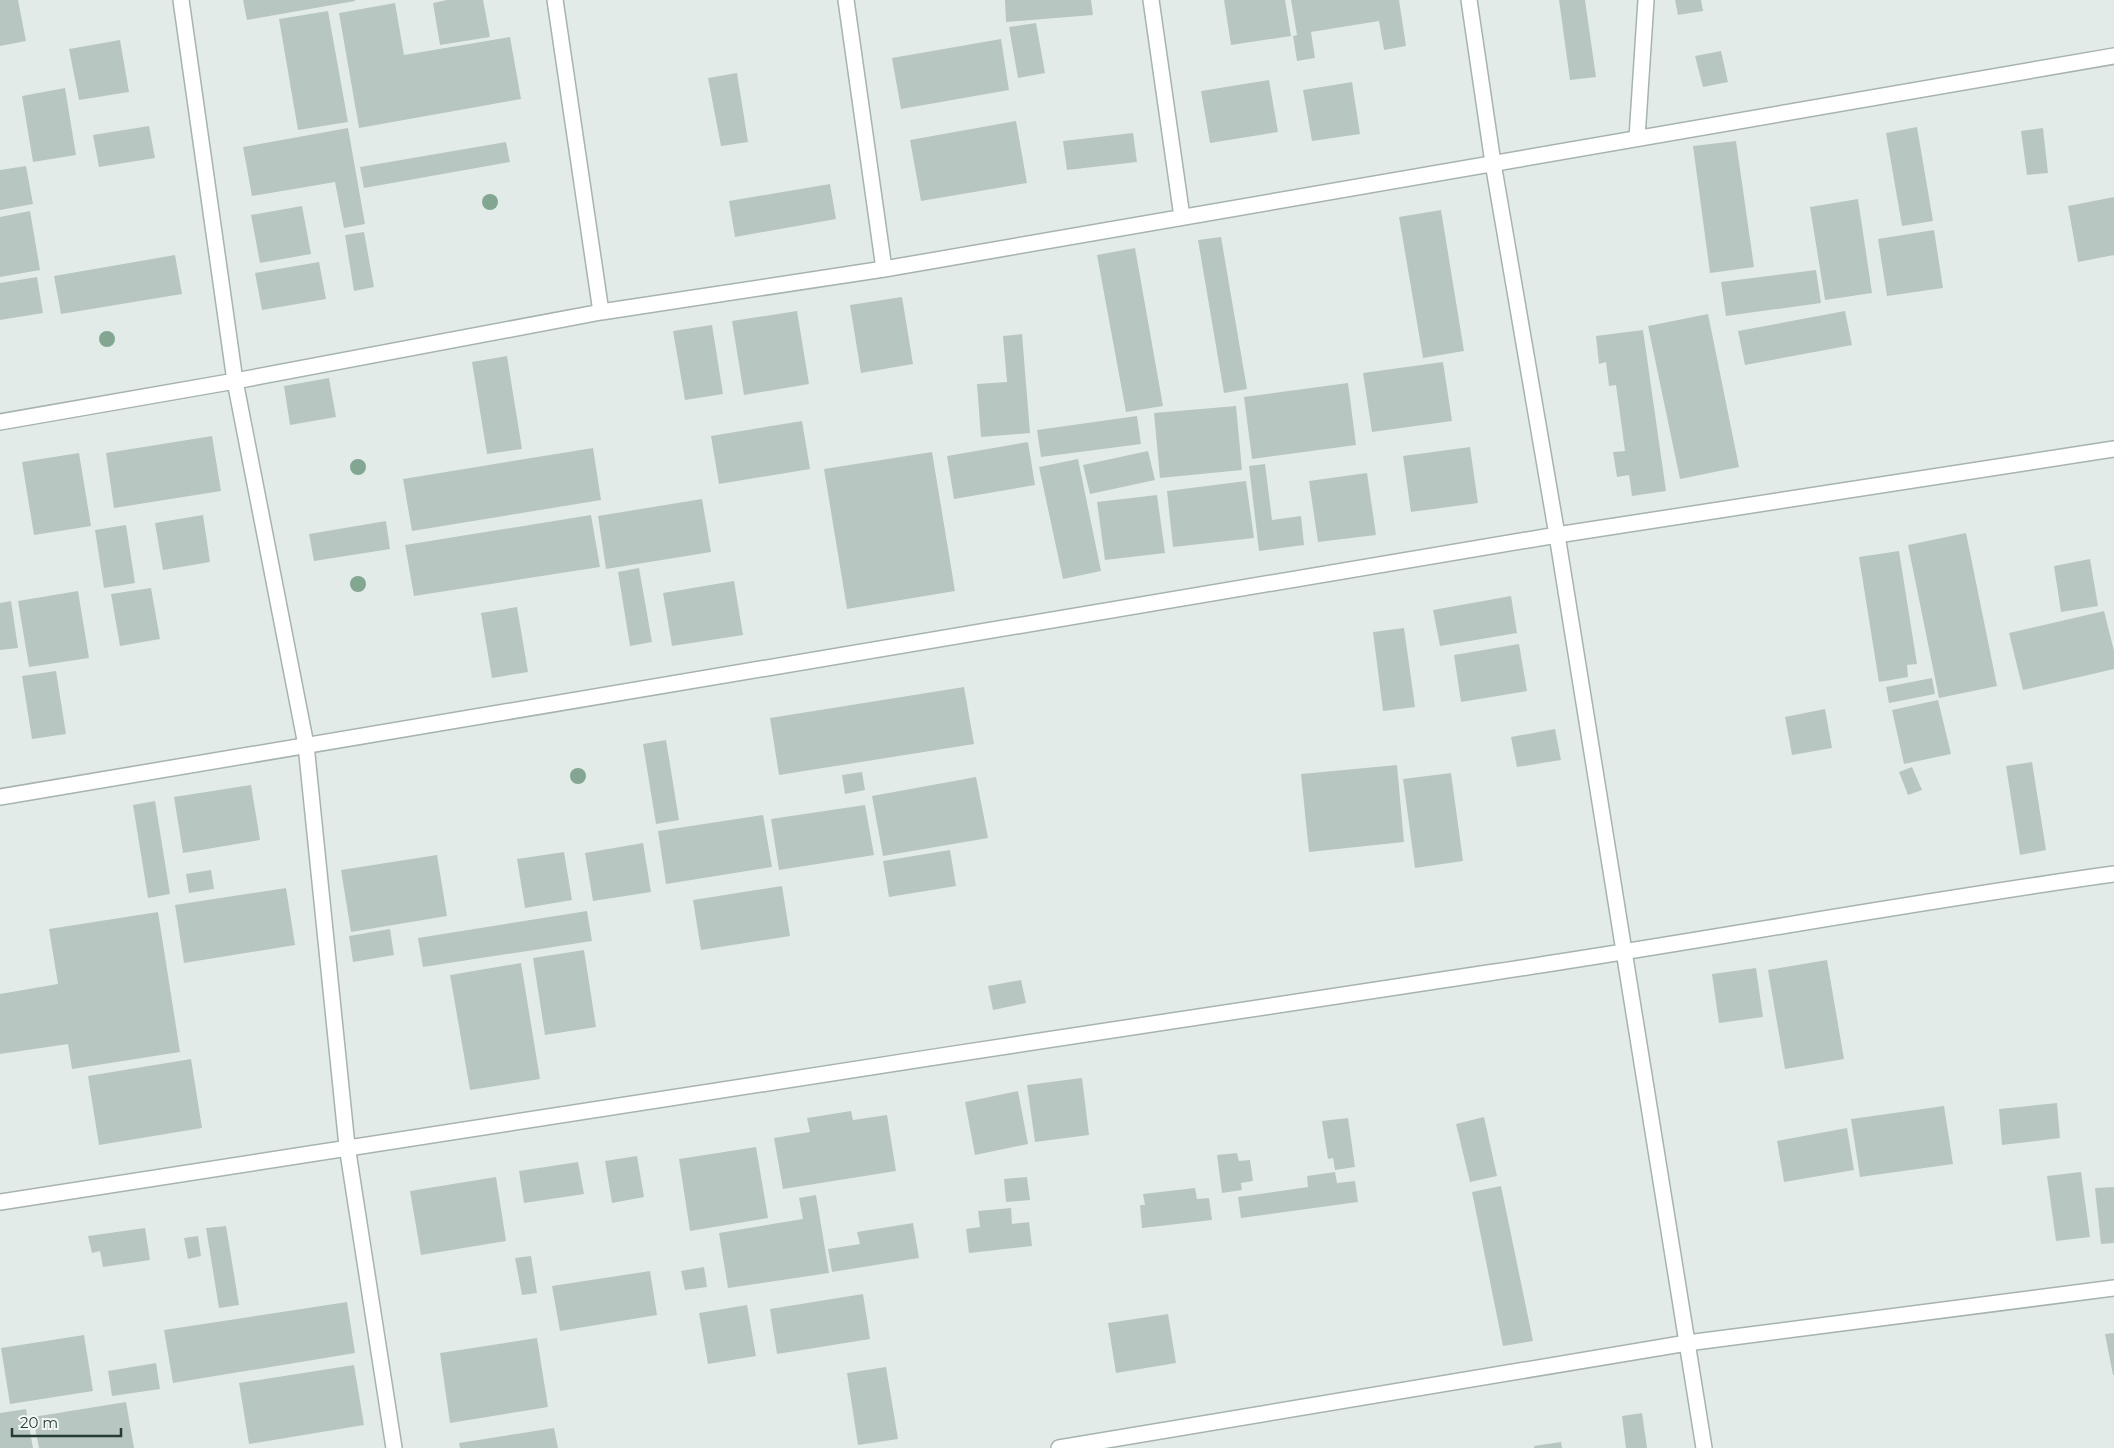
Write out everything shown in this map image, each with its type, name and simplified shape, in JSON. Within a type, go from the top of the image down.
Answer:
[{"type":"street","points":[[181,0],[235,381],[306,746],[347,1146],[394,1448]]},
{"type":"street","points":[[555,0],[601,312]]},
{"type":"street","points":[[846,0],[884,269]]},
{"type":"street","points":[[1151,0],[1182,217]]},
{"type":"street","points":[[1469,0],[1493,163],[1557,535],[1704,1448]]},
{"type":"street","points":[[1637,138],[1646,0]]},
{"type":"street","points":[[0,422],[235,381],[601,312],[884,269],[2114,56]]},
{"type":"street","points":[[0,797],[1557,535],[2114,449]]},
{"type":"street","points":[[0,1202],[347,1146],[1624,953],[2030,886],[2114,874]]},
{"type":"street","points":[[1060,1448],[1686,1343],[2114,1288]]},
{"type":"building","points":[[0,0],[18,0],[26,41],[0,46]]},
{"type":"building","points":[[243,0],[355,0],[355,1],[247,20]]},
{"type":"building","points":[[447,0],[483,0],[490,37],[440,45],[433,3]]},
{"type":"building","points":[[1005,0],[1091,0],[1093,15],[1006,22]]},
{"type":"building","points":[[1224,0],[1285,0],[1291,36],[1231,45]]},
{"type":"building","points":[[1291,0],[1399,0],[1406,46],[1384,50],[1379,21],[1311,32],[1315,58],[1297,61],[1293,36],[1297,35]]},
{"type":"building","points":[[1559,0],[1585,0],[1596,77],[1570,80]]},
{"type":"building","points":[[1675,0],[1701,0],[1703,11],[1678,15]]},
{"type":"building","points":[[395,3],[404,55],[510,37],[521,99],[359,128],[339,13]]},
{"type":"building","points":[[328,11],[348,122],[298,130],[279,19]]},
{"type":"building","points":[[1036,23],[1045,73],[1018,78],[1009,27]]},
{"type":"building","points":[[1001,39],[1009,90],[901,109],[892,58]]},
{"type":"building","points":[[120,40],[129,92],[79,100],[69,49]]},
{"type":"building","points":[[1721,51],[1728,82],[1703,87],[1695,56]]},
{"type":"building","points":[[737,73],[748,142],[721,146],[708,78]]},
{"type":"building","points":[[1269,80],[1278,132],[1210,143],[1201,91]]},
{"type":"building","points":[[1352,82],[1360,134],[1312,141],[1303,90]]},
{"type":"building","points":[[65,88],[76,155],[33,162],[22,96]]},
{"type":"building","points":[[1016,121],[1027,183],[921,201],[910,140]]},
{"type":"building","points":[[149,126],[155,158],[99,167],[93,135]]},
{"type":"building","points":[[1917,127],[1933,221],[1902,226],[1886,133]]},
{"type":"building","points":[[348,128],[365,224],[344,228],[335,182],[252,196],[243,147]]},
{"type":"building","points":[[2043,128],[2048,173],[2027,175],[2021,131]]},
{"type":"building","points":[[1133,133],[1137,162],[1067,170],[1063,141]]},
{"type":"building","points":[[1736,141],[1754,267],[1710,273],[1693,146]]},
{"type":"building","points":[[506,142],[510,162],[364,188],[360,167]]},
{"type":"building","points":[[26,166],[33,204],[0,210],[0,170]]},
{"type":"building","points":[[830,184],[836,219],[735,237],[729,201]]},
{"type":"building","points":[[2114,197],[2114,255],[2078,262],[2068,206]]},
{"type":"building","points":[[1858,199],[1872,293],[1825,300],[1810,207]]},
{"type":"building","points":[[302,206],[311,254],[260,263],[251,215]]},
{"type":"building","points":[[1441,210],[1464,351],[1423,358],[1399,217]]},
{"type":"building","points":[[30,211],[40,270],[0,277],[0,217]]},
{"type":"building","points":[[1934,230],[1943,288],[1887,296],[1878,239]]},
{"type":"building","points":[[364,232],[374,287],[354,291],[345,235]]},
{"type":"building","points":[[1221,237],[1247,389],[1224,393],[1198,240]]},
{"type":"building","points":[[1135,248],[1163,406],[1126,412],[1097,255]]},
{"type":"building","points":[[175,255],[182,294],[61,314],[54,276]]},
{"type":"building","points":[[319,262],[326,299],[262,310],[255,273]]},
{"type":"building","points":[[1816,270],[1821,303],[1726,316],[1721,282]]},
{"type":"building","points":[[37,277],[43,313],[0,320],[0,283]]},
{"type":"building","points":[[902,297],[913,364],[861,373],[850,305]]},
{"type":"building","points":[[797,311],[809,384],[744,395],[732,321]]},
{"type":"building","points":[[1845,311],[1852,345],[1745,365],[1738,331]]},
{"type":"building","points":[[1708,314],[1739,467],[1680,479],[1648,326]]},
{"type":"building","points":[[712,325],[723,394],[685,400],[673,331]]},
{"type":"building","points":[[1643,330],[1666,491],[1632,496],[1629,475],[1617,477],[1613,452],[1625,451],[1616,385],[1609,386],[1606,362],[1599,364],[1596,336]]},
{"type":"building","points":[[1022,334],[1030,433],[981,437],[977,384],[1007,382],[1003,336]]},
{"type":"building","points":[[507,356],[522,449],[487,454],[472,362]]},
{"type":"building","points":[[1443,362],[1452,421],[1372,432],[1363,373]]},
{"type":"building","points":[[329,378],[336,417],[290,425],[284,386]]},
{"type":"building","points":[[1348,383],[1356,445],[1252,459],[1244,397]]},
{"type":"building","points":[[1236,406],[1242,470],[1160,478],[1154,413]]},
{"type":"building","points":[[1137,416],[1141,444],[1041,457],[1037,430]]},
{"type":"building","points":[[802,421],[810,469],[719,484],[711,436]]},
{"type":"building","points":[[212,436],[221,491],[114,508],[106,453]]},
{"type":"building","points":[[1028,442],[1035,485],[954,499],[947,456]]},
{"type":"building","points":[[1470,447],[1478,503],[1411,512],[1403,456]]},
{"type":"building","points":[[593,448],[601,500],[412,531],[403,479]]},
{"type":"building","points":[[1148,451],[1155,480],[1090,494],[1083,465]]},
{"type":"building","points":[[932,452],[955,591],[847,609],[824,469]]},
{"type":"building","points":[[79,453],[91,526],[34,535],[22,462]]},
{"type":"building","points":[[1078,459],[1101,571],[1063,579],[1039,467]]},
{"type":"building","points":[[1265,464],[1272,520],[1301,516],[1304,545],[1259,551],[1249,466]]},
{"type":"building","points":[[1367,473],[1376,535],[1318,542],[1309,481]]},
{"type":"building","points":[[1246,481],[1254,538],[1173,547],[1167,491]]},
{"type":"building","points":[[1157,495],[1165,553],[1105,560],[1097,502]]},
{"type":"building","points":[[702,499],[711,552],[606,569],[598,516]]},
{"type":"building","points":[[203,515],[210,562],[163,570],[155,523]]},
{"type":"building","points":[[591,515],[600,567],[414,596],[405,545]]},
{"type":"building","points":[[386,521],[390,549],[314,561],[309,534]]},
{"type":"building","points":[[126,525],[135,583],[104,588],[95,530]]},
{"type":"building","points":[[1966,533],[1997,686],[1939,698],[1908,545]]},
{"type":"building","points":[[1899,551],[1917,664],[1907,665],[1908,677],[1879,682],[1859,557]]},
{"type":"building","points":[[2090,559],[2098,606],[2061,612],[2054,566]]},
{"type":"building","points":[[639,568],[652,642],[630,646],[618,572]]},
{"type":"building","points":[[734,581],[743,635],[672,646],[663,593]]},
{"type":"building","points":[[151,588],[160,639],[120,646],[111,594]]},
{"type":"building","points":[[78,591],[89,658],[29,667],[18,601]]},
{"type":"building","points":[[1511,596],[1517,633],[1440,646],[1433,610]]},
{"type":"building","points":[[11,601],[18,648],[0,650],[0,603]]},
{"type":"building","points":[[517,607],[528,672],[492,678],[481,613]]},
{"type":"building","points":[[2104,611],[2114,651],[2114,669],[2023,690],[2009,633]]},
{"type":"building","points":[[1404,628],[1415,707],[1383,711],[1373,632]]},
{"type":"building","points":[[1519,644],[1527,691],[1461,702],[1454,655]]},
{"type":"building","points":[[56,671],[66,734],[32,739],[22,676]]},
{"type":"building","points":[[1932,678],[1935,694],[1889,703],[1886,687]]},
{"type":"building","points":[[964,687],[974,744],[779,775],[770,718]]},
{"type":"building","points":[[1938,700],[1951,754],[1904,764],[1892,710]]},
{"type":"building","points":[[1825,709],[1832,748],[1792,755],[1785,717]]},
{"type":"building","points":[[1555,729],[1561,760],[1517,767],[1511,737]]},
{"type":"building","points":[[666,740],[679,820],[656,824],[643,744]]},
{"type":"building","points":[[2032,762],[2046,850],[2020,855],[2006,766]]},
{"type":"building","points":[[1397,765],[1404,842],[1309,852],[1301,774]]},
{"type":"building","points":[[1912,767],[1922,790],[1908,795],[1899,772]]},
{"type":"building","points":[[862,772],[865,790],[845,794],[842,775]]},
{"type":"building","points":[[1451,773],[1463,861],[1415,868],[1403,779]]},
{"type":"building","points":[[976,777],[988,838],[883,856],[872,796]]},
{"type":"building","points":[[251,785],[260,840],[183,853],[174,797]]},
{"type":"building","points":[[155,801],[170,894],[148,898],[133,805]]},
{"type":"building","points":[[865,805],[874,855],[779,870],[771,819]]},
{"type":"building","points":[[763,815],[772,867],[666,884],[658,831]]},
{"type":"building","points":[[643,843],[651,892],[593,901],[585,853]]},
{"type":"building","points":[[950,850],[956,886],[889,897],[883,861]]},
{"type":"building","points":[[564,852],[572,900],[525,908],[517,859]]},
{"type":"building","points":[[437,855],[447,916],[351,932],[341,870]]},
{"type":"building","points":[[211,870],[214,889],[189,893],[186,874]]},
{"type":"building","points":[[782,886],[790,936],[701,950],[693,900]]},
{"type":"building","points":[[286,888],[295,945],[184,963],[175,905]]},
{"type":"building","points":[[587,911],[592,941],[423,967],[418,938]]},
{"type":"building","points":[[158,912],[180,1052],[72,1069],[68,1044],[0,1054],[0,994],[58,984],[49,929]]},
{"type":"building","points":[[390,929],[394,955],[353,962],[349,936]]},
{"type":"building","points":[[584,950],[596,1027],[545,1035],[533,958]]},
{"type":"building","points":[[1827,960],[1844,1059],[1785,1069],[1768,970]]},
{"type":"building","points":[[521,963],[540,1079],[470,1090],[450,975]]},
{"type":"building","points":[[1756,968],[1763,1017],[1719,1023],[1712,974]]},
{"type":"building","points":[[1021,980],[1026,1003],[993,1010],[988,986]]},
{"type":"building","points":[[191,1059],[202,1128],[99,1145],[88,1076]]},
{"type":"building","points":[[1082,1078],[1089,1135],[1035,1142],[1027,1085]]},
{"type":"building","points":[[1018,1091],[1028,1144],[975,1155],[965,1102]]},
{"type":"building","points":[[2057,1103],[2060,1138],[2002,1145],[1999,1109]]},
{"type":"building","points":[[1944,1106],[1953,1164],[1860,1177],[1851,1119]]},
{"type":"building","points":[[851,1111],[853,1120],[887,1115],[896,1171],[783,1189],[774,1138],[810,1132],[807,1118]]},
{"type":"building","points":[[1484,1117],[1497,1176],[1470,1182],[1456,1124]]},
{"type":"building","points":[[1348,1118],[1355,1167],[1335,1170],[1333,1158],[1328,1159],[1322,1121]]},
{"type":"building","points":[[1847,1128],[1854,1170],[1784,1182],[1777,1141]]},
{"type":"building","points":[[756,1147],[768,1218],[690,1231],[679,1159]]},
{"type":"building","points":[[1237,1153],[1239,1161],[1250,1160],[1253,1181],[1241,1183],[1242,1190],[1222,1193],[1217,1155]]},
{"type":"building","points":[[637,1156],[644,1197],[612,1203],[605,1161]]},
{"type":"building","points":[[578,1162],[584,1194],[524,1203],[519,1171]]},
{"type":"building","points":[[1335,1172],[1337,1183],[1355,1181],[1358,1202],[1241,1218],[1238,1197],[1308,1187],[1307,1176]]},
{"type":"building","points":[[2081,1172],[2090,1237],[2056,1241],[2047,1176]]},
{"type":"building","points":[[496,1177],[506,1241],[421,1255],[410,1191]]},
{"type":"building","points":[[1027,1177],[1030,1200],[1006,1202],[1004,1179]]},
{"type":"building","points":[[1501,1186],[1533,1341],[1503,1346],[1472,1192]]},
{"type":"building","points":[[2114,1187],[2114,1243],[2101,1244],[2095,1188]]},
{"type":"building","points":[[1195,1188],[1197,1199],[1209,1198],[1212,1220],[1142,1228],[1140,1205],[1145,1205],[1143,1194]]},
{"type":"building","points":[[816,1195],[829,1273],[728,1288],[719,1233],[803,1219],[799,1198]]},
{"type":"building","points":[[1011,1208],[1012,1224],[1029,1222],[1032,1246],[969,1253],[966,1229],[980,1227],[978,1211]]},
{"type":"building","points":[[913,1223],[919,1258],[832,1272],[828,1249],[860,1244],[857,1232]]},
{"type":"building","points":[[226,1226],[239,1305],[219,1308],[206,1228]]},
{"type":"building","points":[[145,1228],[150,1260],[103,1267],[100,1251],[92,1253],[88,1236]]},
{"type":"building","points":[[198,1236],[201,1256],[188,1259],[184,1238]]},
{"type":"building","points":[[531,1256],[537,1293],[522,1295],[515,1258]]},
{"type":"building","points":[[704,1267],[707,1287],[685,1290],[681,1271]]},
{"type":"building","points":[[650,1271],[657,1315],[560,1331],[552,1286]]},
{"type":"building","points":[[863,1294],[870,1339],[777,1354],[770,1309]]},
{"type":"building","points":[[347,1302],[355,1353],[173,1383],[164,1330]]},
{"type":"building","points":[[747,1305],[756,1356],[708,1364],[699,1313]]},
{"type":"building","points":[[1168,1314],[1176,1363],[1116,1373],[1108,1323]]},
{"type":"building","points":[[2114,1333],[2114,1375],[2113,1375],[2105,1334]]},
{"type":"building","points":[[84,1335],[93,1391],[10,1404],[1,1348]]},
{"type":"building","points":[[537,1338],[548,1407],[450,1423],[440,1353]]},
{"type":"building","points":[[156,1363],[160,1389],[112,1396],[108,1371]]},
{"type":"building","points":[[354,1365],[364,1425],[249,1444],[239,1383]]},
{"type":"building","points":[[886,1367],[898,1439],[858,1445],[847,1373]]},
{"type":"building","points":[[126,1402],[134,1448],[39,1448],[33,1417]]},
{"type":"building","points":[[26,1409],[33,1448],[0,1448],[0,1413]]},
{"type":"building","points":[[1642,1413],[1647,1448],[1626,1448],[1622,1416]]},
{"type":"building","points":[[554,1428],[558,1448],[460,1448],[459,1443]]},
{"type":"building","points":[[1561,1442],[1562,1448],[1534,1448],[1534,1446]]}]
